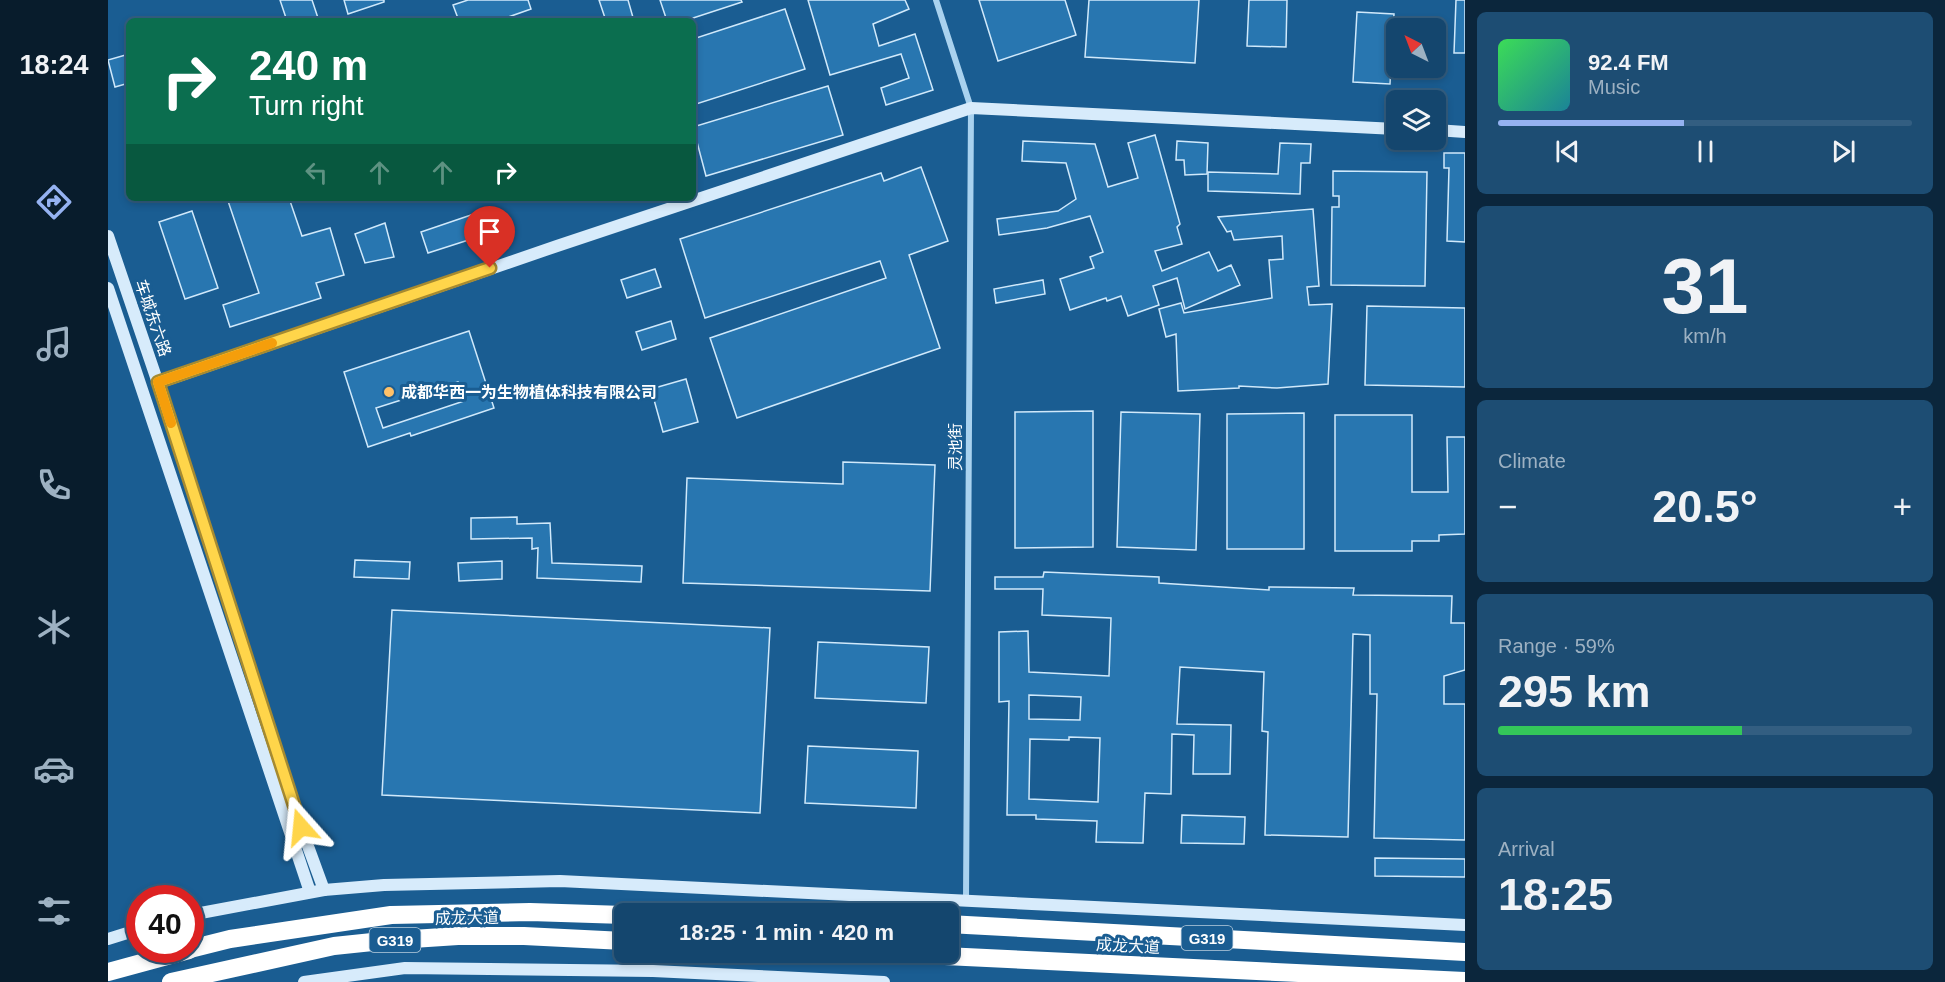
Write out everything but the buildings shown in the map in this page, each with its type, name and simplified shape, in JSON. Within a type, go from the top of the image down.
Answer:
[{"type":"highway","name":"成龙大道","points":[[204,946],[230,939],[391,915],[530,912],[614,915]]},
{"type":"highway","name":"成龙大道","points":[[959,925],[1465,952]]},
{"type":"highway","name":"成龙大道","points":[[171,982],[334,946],[382,941],[458,936],[524,936],[614,940]]},
{"type":"highway","name":"成龙大道","points":[[959,957],[1465,981]]},
{"type":"highway","name":"成龙大道","points":[[108,972],[140,963]]},
{"type":"street","name":"灵池街","points":[[936,0],[971,108],[966,900]]},
{"type":"street","points":[[696,200],[971,108],[1386,129]]},
{"type":"street","points":[[1446,131],[1465,132]]},
{"type":"street","points":[[158,382],[692,201]]},
{"type":"street","name":"车城东六路","points":[[108,236],[158,382],[297,816],[324,890]]},
{"type":"street","name":"车城东六路","points":[[108,288],[310,892]]},
{"type":"street","points":[[204,912],[324,890],[384,885],[560,880],[1465,925]]},
{"type":"street","points":[[108,939],[126,933]]},
{"type":"street","points":[[304,982],[349,979],[405,968],[653,971],[885,982]]},
{"type":"slow traffic","points":[[171,423],[158,382],[272,343]]},
{"type":"place","name":"成都华西一为生物植体科技有限公司","points":[[389,392]]},
{"type":"route","points":[[301,827],[158,382],[490,268]]}]
